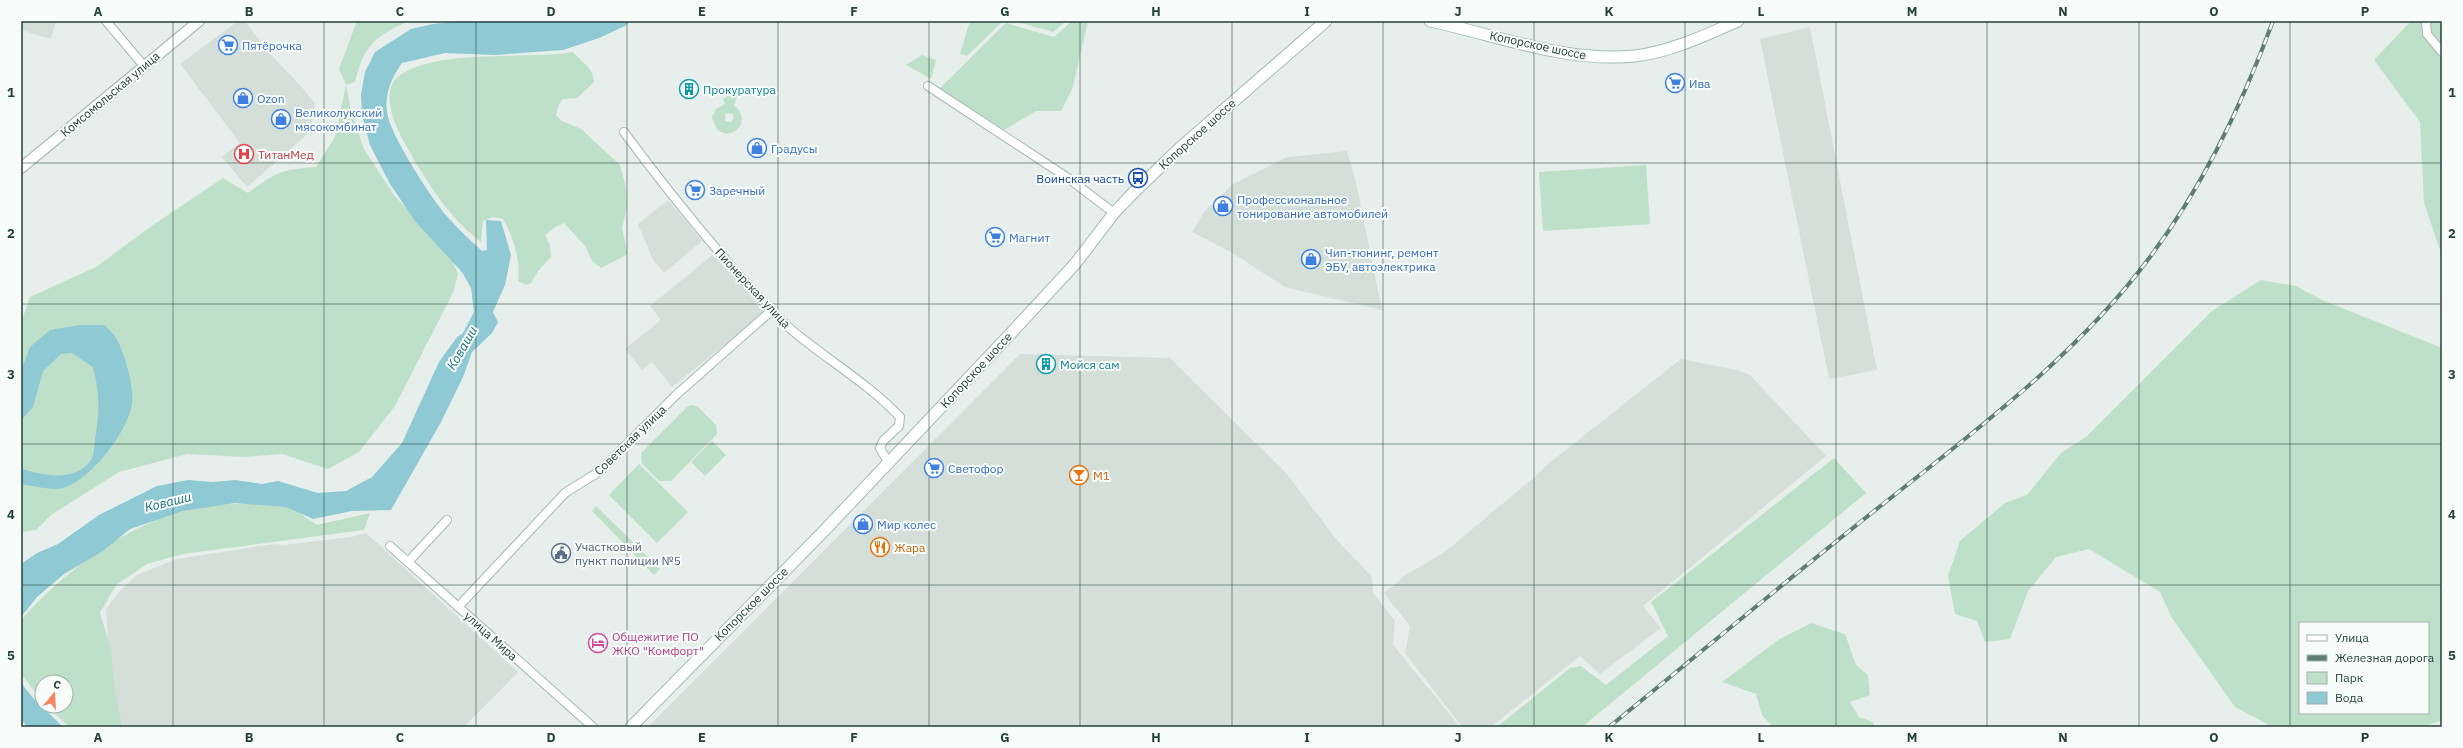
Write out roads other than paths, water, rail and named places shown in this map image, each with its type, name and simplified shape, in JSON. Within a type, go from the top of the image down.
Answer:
[{"type":"main road","name":"Копорское шоссе","points":[[631,727],[822,533],[1075,264],[1114,213],[1180,148],[1326,21]]},
{"type":"main road","name":"Копорское шоссе","points":[[1430,21],[1568,53],[1636,56],[1684,43],[1738,21]]},
{"type":"street","points":[[106,21],[144,66]]},
{"type":"street","name":"Комсомольская улица","points":[[21,168],[199,21]]},
{"type":"street","points":[[2426,21],[2424,24],[2427,34],[2442,52]]},
{"type":"street","points":[[928,86],[1068,178],[1114,213]]},
{"type":"street","name":"Пионерская улица","points":[[624,132],[658,178],[715,248],[772,311],[788,326],[884,399],[900,416],[899,426],[883,441],[880,448],[888,462]]},
{"type":"street","name":"Советская улица","points":[[458,607],[565,493],[600,471],[676,395],[772,311]]},
{"type":"street","points":[[408,562],[447,520]]},
{"type":"street","name":"улица Мира","points":[[390,546],[593,727]]},
{"type":"water","name":"Коваши","points":[[462,21],[630,21],[625,26],[599,38],[563,50],[495,55],[445,53],[402,63],[391,81],[387,95],[388,117],[404,153],[438,205],[458,228],[482,251],[487,250],[486,220],[501,221],[511,255],[505,285],[493,312],[498,322],[492,333],[472,352],[463,377],[441,422],[391,510],[352,511],[313,519],[286,507],[235,503],[183,511],[130,529],[103,551],[64,574],[37,597],[21,617],[21,564],[37,553],[58,544],[99,515],[157,486],[188,480],[213,482],[235,480],[262,484],[278,481],[318,493],[346,491],[372,477],[402,443],[439,362],[457,337],[463,333],[474,312],[471,288],[462,272],[415,221],[390,184],[370,145],[362,115],[361,94],[365,72],[375,52],[411,29],[433,24]]},
{"type":"water","points":[[79,325],[105,325],[117,339],[126,362],[132,389],[133,397],[129,416],[123,429],[104,457],[80,479],[68,486],[56,489],[25,485],[21,483],[21,459],[23,469],[50,475],[77,472],[85,467],[91,460],[94,451],[98,408],[98,392],[95,375],[93,367],[72,353],[61,354],[43,371],[33,407],[21,420],[21,371],[30,347],[50,330]]},
{"type":"water","points":[[21,683],[34,699],[34,714],[50,714],[63,727],[27,727],[21,719]]},
{"type":"railway","points":[[1609,727],[1998,412],[2063,354],[2094,323],[2123,291],[2150,257],[2188,202],[2235,114],[2273,21]]},
{"type":"place","name":"Пятёрочка","points":[[228,45]]},
{"type":"place","name":"Ива","points":[[1675,83]]},
{"type":"place","name":"Прокуратура","points":[[689,89]]},
{"type":"place","name":"Ozon","points":[[243,98]]},
{"type":"place","name":"Великолукский мясокомбинат","points":[[281,119]]},
{"type":"place","name":"Градусы","points":[[757,148]]},
{"type":"place","name":"ТитанМед","points":[[244,154]]},
{"type":"place","name":"Воинская часть","points":[[1138,178]]},
{"type":"place","name":"Заречный","points":[[695,190]]},
{"type":"place","name":"Профессиональное тонирование автомобилей","points":[[1223,206]]},
{"type":"place","name":"Магнит","points":[[995,237]]},
{"type":"place","name":"Чип-тюнинг, ремонт ЭБУ, автоэлектрика","points":[[1311,259]]},
{"type":"place","name":"Мойся сам","points":[[1046,364]]},
{"type":"place","name":"Светофор","points":[[934,468]]},
{"type":"place","name":"М1","points":[[1079,475]]},
{"type":"place","name":"Мир колес","points":[[863,524]]},
{"type":"place","name":"Жара","points":[[880,547]]},
{"type":"place","name":"Участковый пункт полиции №5","points":[[561,553]]},
{"type":"place","name":"Общежитие ПО ЖКО \"Комфорт\"","points":[[598,643]]}]
